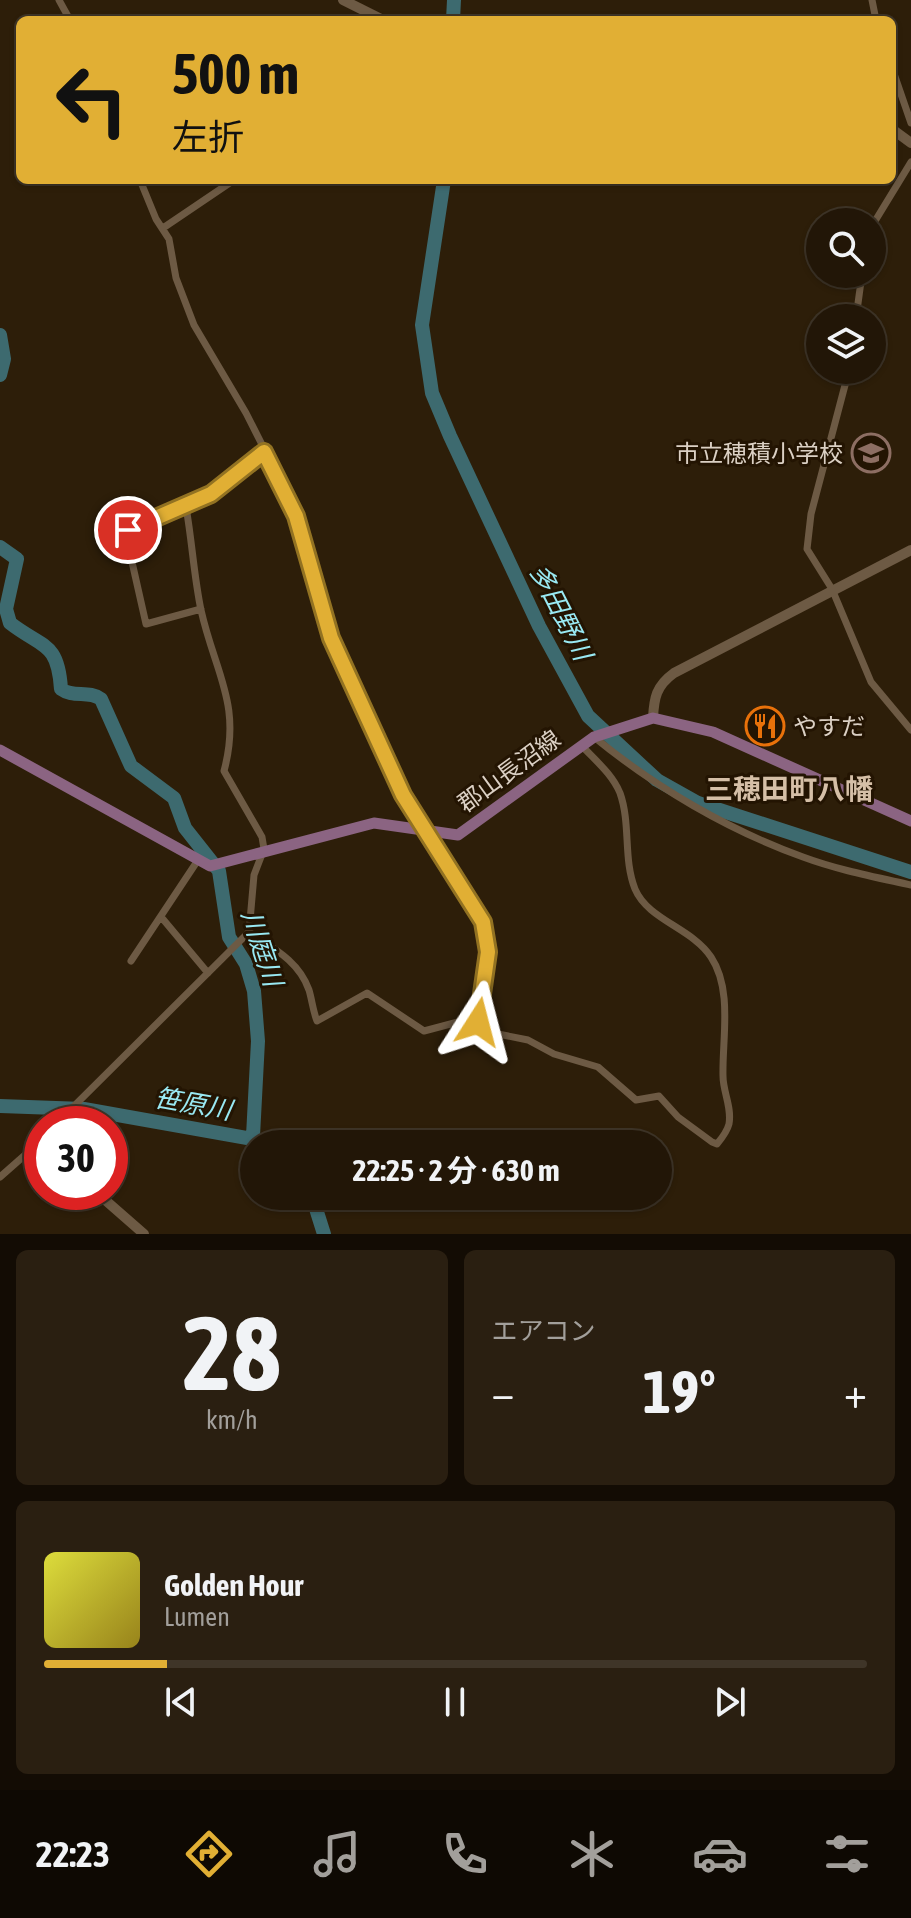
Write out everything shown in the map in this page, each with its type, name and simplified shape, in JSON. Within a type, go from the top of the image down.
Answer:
[{"type":"main road","name":"郡山長沼線","points":[[0,750],[210,866],[374,823],[458,835],[594,737],[653,718],[713,732],[911,821]]},
{"type":"street","points":[[343,0],[367,16]]},
{"type":"street","points":[[896,80],[911,123]]},
{"type":"street","points":[[883,208],[911,162]]},
{"type":"street","points":[[142,184],[163,228],[194,325],[296,516],[336,649],[403,795],[478,911],[487,933],[488,952],[478,1022],[483,1031],[528,1040],[554,1054],[598,1067],[636,1100],[659,1096],[678,1117],[717,1144],[729,1126],[730,1111],[723,1079],[724,1014],[720,974],[711,955],[682,928],[646,907],[635,889],[620,795],[609,773],[582,746]]},
{"type":"street","points":[[163,228],[228,184]]},
{"type":"street","points":[[845,384],[808,531],[809,556],[832,589],[871,682],[911,730]]},
{"type":"street","points":[[201,609],[146,624],[125,531],[211,494],[264,452]]},
{"type":"street","points":[[73,1106],[246,935],[254,875],[261,855],[261,831],[224,771],[231,748],[232,722],[201,609],[186,507]]},
{"type":"street","points":[[653,718],[654,696],[663,681],[832,589],[911,550]]},
{"type":"street","points":[[594,737],[668,791],[726,823],[803,857],[911,885]]},
{"type":"street","points":[[131,961],[200,860]]},
{"type":"street","points":[[162,918],[208,973]]},
{"type":"street","points":[[246,935],[291,960],[309,990],[317,1021],[367,993],[424,1031],[458,1022],[478,1022]]},
{"type":"street","points":[[0,1177],[24,1157]]},
{"type":"street","points":[[117,1210],[144,1234]]},
{"type":"waterway","name":"多田野川","points":[[453,16],[454,0]]},
{"type":"waterway","name":"多田野川","points":[[443,184],[422,325],[432,393],[539,626],[588,716],[657,780],[698,803],[911,872]]},
{"type":"waterway","name":"川庭川","points":[[0,335],[4,359],[0,375]]},
{"type":"waterway","name":"川庭川","points":[[0,547],[17,559],[6,609],[10,623],[52,654],[61,689],[101,699],[131,766],[174,798],[185,828],[219,871],[229,937],[246,964],[254,991],[258,1041],[253,1130]]},
{"type":"waterway","name":"笹原川","points":[[0,1106],[84,1109],[240,1137]]},
{"type":"waterway","name":"笹原川","points":[[316,1210],[324,1234]]},
{"type":"place","name":"市立穂積小学校","points":[[871,453]]},
{"type":"place","name":"やすだ","points":[[765,726]]},
{"type":"district","name":"三穂田町八幡","points":[[789,789]]},
{"type":"route","points":[[128,530],[211,494],[264,452],[296,516],[331,638],[403,795],[483,922],[488,952],[478,1022]]}]
